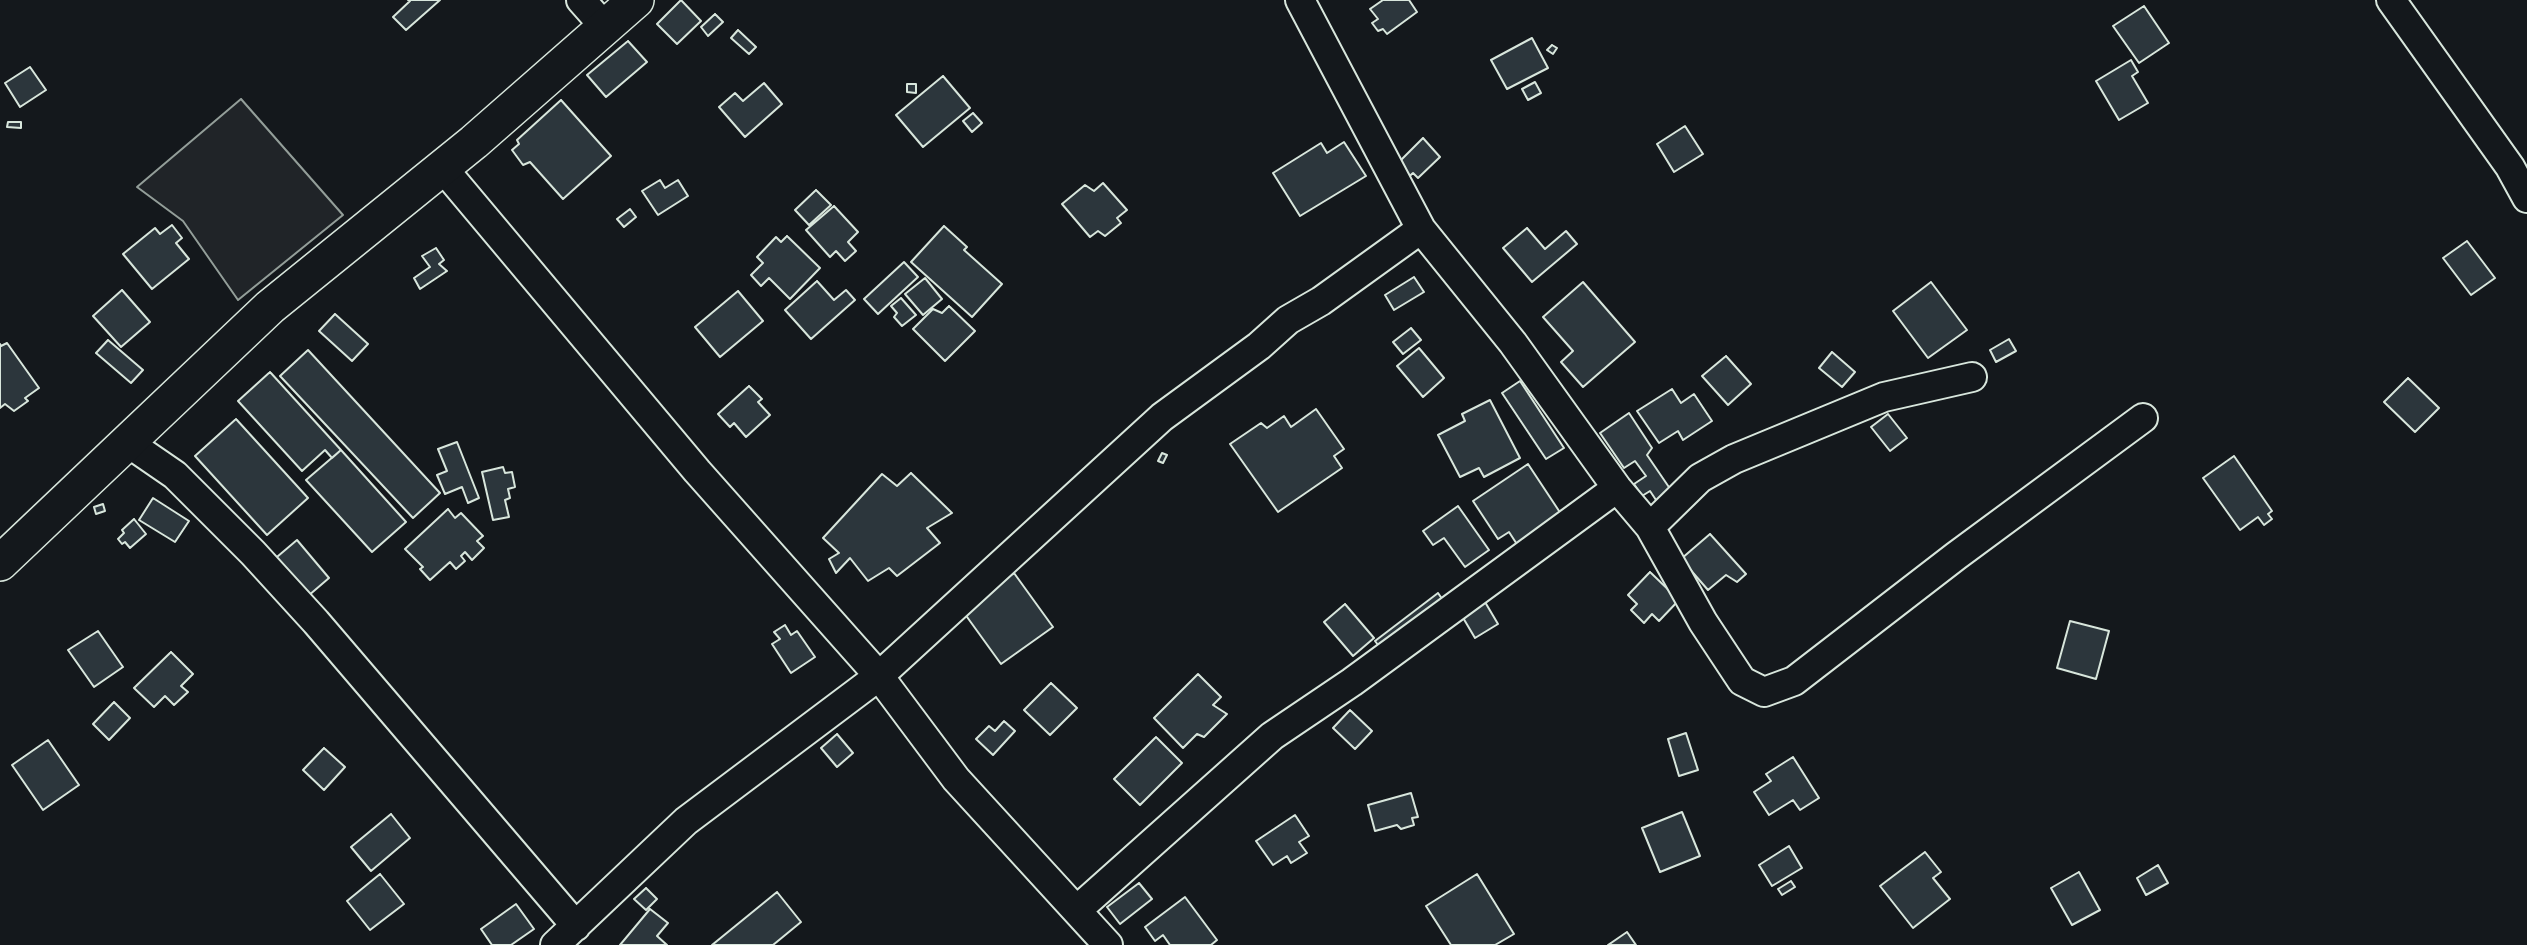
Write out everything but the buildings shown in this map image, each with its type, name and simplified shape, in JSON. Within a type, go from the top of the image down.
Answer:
[{"type":"main road","points":[[0,563],[270,307],[521,101],[636,0]]},
{"type":"street","points":[[581,0],[604,26]]},
{"type":"street","points":[[1300,0],[1422,229],[1513,344],[1617,488],[1650,527],[1703,622],[1742,681],[1764,691],[1794,681],[1956,556],[2143,418]]},
{"type":"street","points":[[2391,0],[2518,162],[2527,198]]},
{"type":"street","points":[[442,167],[698,471],[879,676],[956,779],[1108,945]]},
{"type":"street","points":[[555,945],[686,821],[879,676],[1162,417],[1259,346],[1288,320],[1321,301],[1422,229]]},
{"type":"street","points":[[1650,527],[1700,478],[1734,459],[1884,397],[1972,377]]},
{"type":"street","points":[[127,442],[175,475],[262,562],[576,926]]},
{"type":"street","points":[[1077,910],[1272,736],[1352,682],[1617,488]]},
{"type":"shaded area","points":[[241,99],[343,215],[238,300],[183,221],[137,187]]}]
